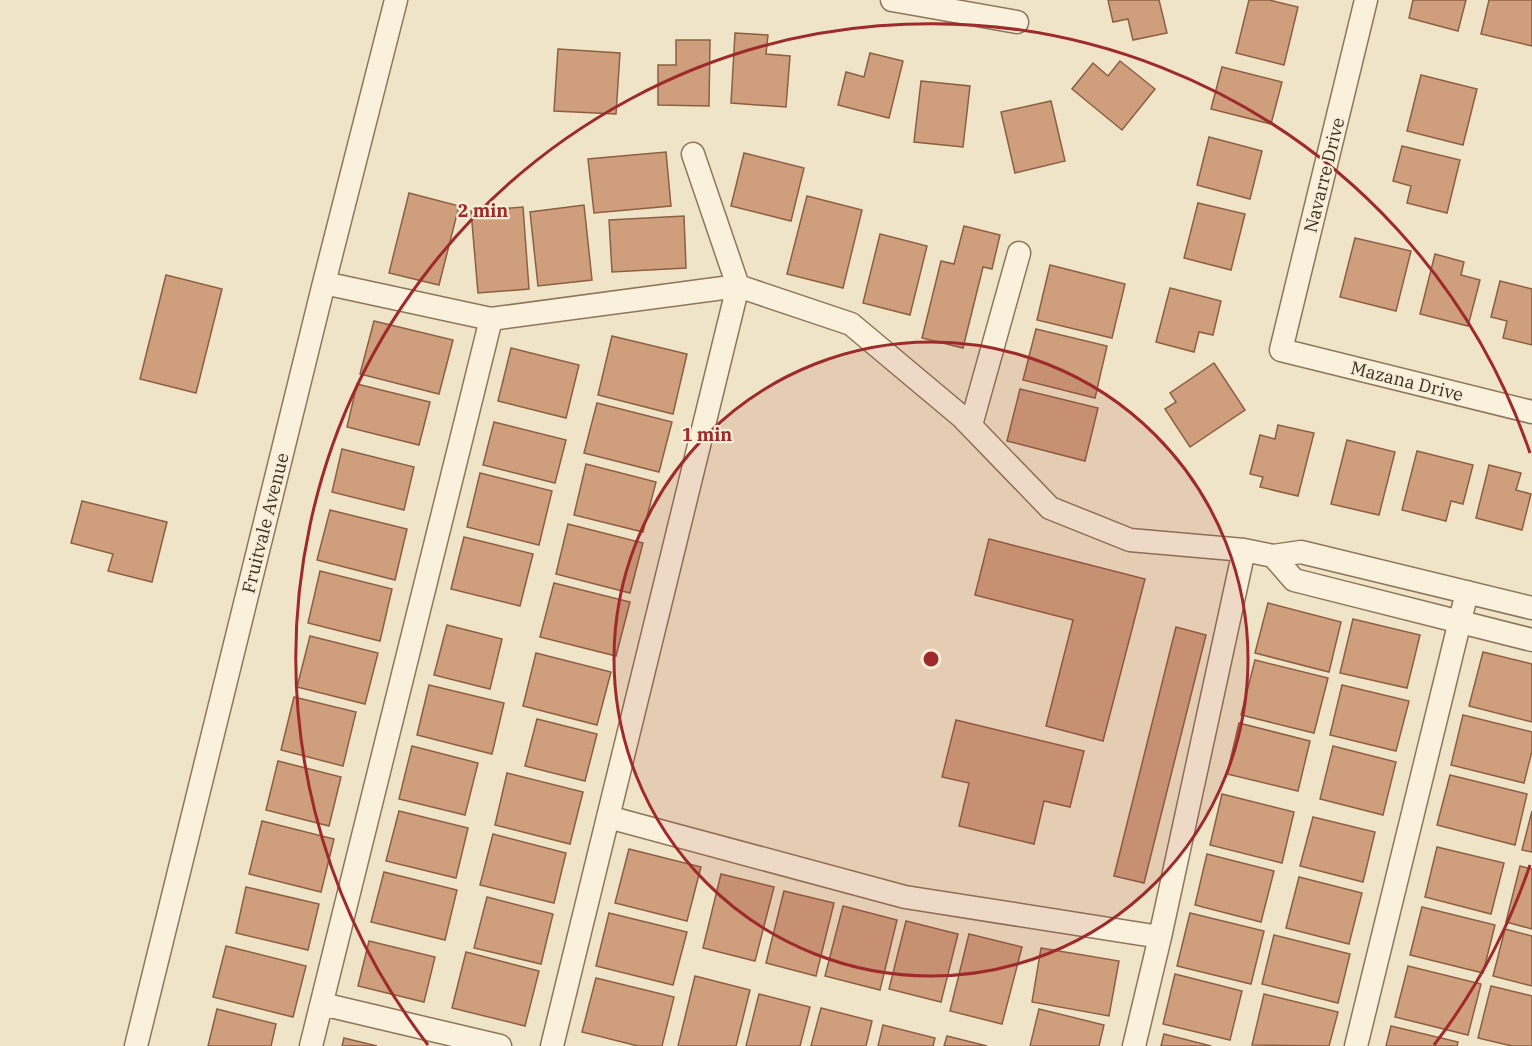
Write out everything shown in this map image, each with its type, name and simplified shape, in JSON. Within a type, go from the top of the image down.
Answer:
[{"type":"street","name":"Fruitvale Avenue","points":[[136,1046],[396,0]]},
{"type":"street","points":[[892,0],[1017,22]]},
{"type":"street","name":"Navarre Drive","points":[[1281,350],[1366,0]]},
{"type":"street","points":[[552,1046],[738,286],[693,154]]},
{"type":"street","points":[[971,425],[1019,253]]},
{"type":"street","points":[[324,283],[491,319],[738,286],[851,324],[971,425],[1050,508],[1130,540],[1244,550],[1273,556],[1301,552],[1532,608]]},
{"type":"street","points":[[311,1046],[491,319]]},
{"type":"street","name":"Mazana Drive","points":[[1281,350],[1532,412]]},
{"type":"street","points":[[1134,1046],[1244,550]]},
{"type":"street","points":[[1273,556],[1294,580],[1532,640]]},
{"type":"street","points":[[1356,1046],[1467,592]]},
{"type":"street","points":[[608,817],[905,897],[1160,937]]},
{"type":"street","points":[[322,1004],[500,1046]]},
{"type":"building","points":[[1108,0],[1159,0],[1167,33],[1133,40],[1128,19],[1113,22]]},
{"type":"building","points":[[1249,0],[1269,0],[1298,7],[1284,65],[1236,53]]},
{"type":"building","points":[[1413,0],[1466,0],[1458,31],[1409,18]]},
{"type":"building","points":[[1489,0],[1532,0],[1532,46],[1481,34]]},
{"type":"building","points":[[735,33],[768,35],[766,54],[790,56],[786,107],[731,103]]},
{"type":"building","points":[[676,40],[710,40],[709,106],[658,105],[658,65],[676,65]]},
{"type":"building","points":[[558,49],[620,53],[616,114],[554,111]]},
{"type":"building","points":[[870,53],[903,61],[889,118],[838,105],[846,72],[864,77]]},
{"type":"building","points":[[1120,61],[1155,89],[1122,130],[1072,89],[1093,63],[1108,76]]},
{"type":"building","points":[[1222,67],[1282,82],[1271,124],[1211,109]]},
{"type":"building","points":[[1421,75],[1477,89],[1463,145],[1407,131]]},
{"type":"building","points":[[921,81],[970,86],[963,147],[914,142]]},
{"type":"building","points":[[1051,101],[1065,161],[1015,173],[1001,112]]},
{"type":"building","points":[[1209,137],[1262,151],[1250,199],[1197,185]]},
{"type":"building","points":[[1402,146],[1460,160],[1447,213],[1407,203],[1411,186],[1393,181]]},
{"type":"building","points":[[666,152],[671,206],[594,213],[588,159]]},
{"type":"building","points":[[744,153],[804,168],[791,221],[731,206]]},
{"type":"building","points":[[409,193],[459,206],[439,285],[389,273]]},
{"type":"building","points":[[807,196],[862,210],[843,288],[787,274]]},
{"type":"building","points":[[1198,203],[1245,214],[1231,270],[1184,258]]},
{"type":"building","points":[[584,205],[592,280],[538,286],[530,212]]},
{"type":"building","points":[[523,207],[529,289],[478,293],[471,211]]},
{"type":"building","points":[[684,216],[686,268],[612,272],[609,220]]},
{"type":"building","points":[[964,226],[1000,235],[992,269],[983,267],[963,348],[922,338],[941,261],[954,264]]},
{"type":"building","points":[[880,234],[927,246],[910,315],[863,303]]},
{"type":"building","points":[[1355,238],[1411,251],[1396,311],[1340,297]]},
{"type":"building","points":[[1435,254],[1464,262],[1461,275],[1480,280],[1468,326],[1420,314]]},
{"type":"building","points":[[1050,265],[1125,284],[1112,338],[1037,320]]},
{"type":"building","points":[[166,275],[222,289],[196,393],[140,379]]},
{"type":"building","points":[[1500,281],[1532,289],[1532,345],[1503,338],[1507,321],[1491,317]]},
{"type":"building","points":[[1170,288],[1221,301],[1213,335],[1199,332],[1194,352],[1156,342]]},
{"type":"building","points":[[374,321],[453,340],[439,394],[360,374]]},
{"type":"building","points":[[1036,329],[1107,346],[1095,398],[1023,380]]},
{"type":"building","points":[[612,336],[687,354],[673,414],[598,395]]},
{"type":"building","points":[[511,348],[579,365],[566,418],[498,401]]},
{"type":"building","points":[[1214,363],[1245,410],[1190,447],[1165,409],[1176,402],[1170,393]]},
{"type":"building","points":[[357,384],[430,402],[419,445],[347,427]]},
{"type":"building","points":[[1020,389],[1098,408],[1085,461],[1007,441]]},
{"type":"building","points":[[597,403],[672,422],[659,472],[584,453]]},
{"type":"building","points":[[494,422],[566,440],[555,483],[483,465]]},
{"type":"building","points":[[1278,425],[1314,433],[1298,496],[1260,487],[1263,477],[1250,474],[1260,435],[1275,439]]},
{"type":"building","points":[[1347,440],[1395,452],[1379,515],[1331,504]]},
{"type":"building","points":[[342,449],[414,467],[404,510],[332,492]]},
{"type":"building","points":[[1417,451],[1473,465],[1463,504],[1451,501],[1446,521],[1402,510]]},
{"type":"building","points":[[586,464],[656,482],[643,532],[574,515]]},
{"type":"building","points":[[1489,465],[1521,473],[1516,490],[1531,494],[1522,530],[1476,518]]},
{"type":"building","points":[[480,473],[552,491],[539,545],[467,527]]},
{"type":"building","points":[[82,501],[167,522],[152,582],[108,571],[113,554],[71,543]]},
{"type":"building","points":[[330,510],[407,529],[395,580],[317,560]]},
{"type":"building","points":[[568,524],[643,543],[630,593],[556,574]]},
{"type":"building","points":[[464,537],[533,554],[520,606],[451,589]]},
{"type":"building","points":[[989,539],[1145,579],[1103,741],[1046,726],[1073,620],[975,595]]},
{"type":"building","points":[[320,571],[392,589],[380,641],[308,623]]},
{"type":"building","points":[[554,583],[630,602],[616,656],[540,637]]},
{"type":"building","points":[[1268,603],[1341,622],[1329,672],[1255,653]]},
{"type":"building","points":[[1353,619],[1420,635],[1407,688],[1340,673]]},
{"type":"building","points":[[447,625],[502,639],[490,689],[434,675]]},
{"type":"building","points":[[1176,627],[1206,635],[1144,883],[1114,876]]},
{"type":"building","points":[[310,636],[378,653],[365,704],[297,687]]},
{"type":"building","points":[[1483,652],[1532,664],[1532,722],[1469,706]]},
{"type":"building","points":[[536,653],[611,672],[597,725],[523,706]]},
{"type":"building","points":[[1255,660],[1328,678],[1314,733],[1241,715]]},
{"type":"building","points":[[429,685],[504,703],[492,754],[417,735]]},
{"type":"building","points":[[1342,685],[1409,701],[1396,751],[1330,735]]},
{"type":"building","points":[[294,697],[356,712],[343,766],[281,750]]},
{"type":"building","points":[[1463,715],[1532,732],[1532,751],[1524,783],[1451,765]]},
{"type":"building","points":[[537,719],[597,734],[585,781],[525,766]]},
{"type":"building","points":[[956,720],[1084,751],[1070,807],[1044,801],[1034,844],[959,826],[969,783],[942,777]]},
{"type":"building","points":[[1239,723],[1310,741],[1298,791],[1227,774]]},
{"type":"building","points":[[412,746],[478,763],[465,815],[399,799]]},
{"type":"building","points":[[1333,746],[1396,762],[1383,815],[1320,799]]},
{"type":"building","points":[[278,761],[341,777],[329,826],[266,810]]},
{"type":"building","points":[[507,773],[583,792],[570,844],[495,825]]},
{"type":"building","points":[[1450,775],[1527,794],[1515,845],[1437,825]]},
{"type":"building","points":[[1222,794],[1294,812],[1282,863],[1210,845]]},
{"type":"building","points":[[399,811],[468,828],[456,878],[386,861]]},
{"type":"building","points":[[1532,811],[1532,852],[1522,850]]},
{"type":"building","points":[[1313,817],[1375,832],[1363,882],[1300,866]]},
{"type":"building","points":[[262,821],[334,839],[321,892],[249,874]]},
{"type":"building","points":[[493,834],[566,853],[554,903],[480,885]]},
{"type":"building","points":[[1437,847],[1504,863],[1491,914],[1425,897]]},
{"type":"building","points":[[629,849],[701,867],[687,921],[615,903]]},
{"type":"building","points":[[1207,854],[1274,871],[1261,922],[1195,905]]},
{"type":"building","points":[[1520,866],[1532,869],[1532,929],[1506,922]]},
{"type":"building","points":[[384,872],[457,890],[445,940],[371,922]]},
{"type":"building","points":[[721,874],[774,887],[755,961],[703,948]]},
{"type":"building","points":[[1299,877],[1362,893],[1349,944],[1286,928]]},
{"type":"building","points":[[246,887],[319,904],[308,950],[236,933]]},
{"type":"building","points":[[784,891],[834,903],[816,976],[766,963]]},
{"type":"building","points":[[487,897],[553,914],[541,964],[474,948]]},
{"type":"building","points":[[843,906],[897,920],[880,990],[825,976]]},
{"type":"building","points":[[1422,907],[1495,925],[1483,973],[1410,955]]},
{"type":"building","points":[[609,913],[687,932],[673,985],[596,966]]},
{"type":"building","points":[[1190,913],[1264,931],[1251,984],[1177,966]]},
{"type":"building","points":[[906,921],[958,934],[941,1002],[889,989]]},
{"type":"building","points":[[1505,929],[1532,936],[1532,986],[1493,976]]},
{"type":"building","points":[[969,934],[1022,947],[1002,1024],[950,1011]]},
{"type":"building","points":[[1274,935],[1350,954],[1338,1003],[1262,984]]},
{"type":"building","points":[[369,941],[435,957],[424,1002],[358,986]]},
{"type":"building","points":[[226,946],[306,966],[293,1017],[213,997]]},
{"type":"building","points":[[1041,948],[1119,961],[1109,1016],[1032,1002]]},
{"type":"building","points":[[466,952],[539,971],[525,1026],[452,1008]]},
{"type":"building","points":[[1408,966],[1481,984],[1468,1035],[1395,1017]]},
{"type":"building","points":[[1175,974],[1242,991],[1230,1040],[1163,1024]]},
{"type":"building","points":[[695,976],[750,990],[736,1046],[678,1046]]},
{"type":"building","points":[[596,978],[674,997],[662,1046],[638,1046],[582,1032]]},
{"type":"building","points":[[1491,986],[1532,996],[1532,1046],[1512,1046],[1478,1038]]},
{"type":"building","points":[[759,994],[810,1007],[800,1046],[746,1046]]},
{"type":"building","points":[[1264,994],[1338,1012],[1329,1046],[1252,1045]]},
{"type":"building","points":[[821,1008],[872,1021],[866,1046],[811,1046]]},
{"type":"building","points":[[217,1009],[276,1024],[271,1046],[208,1046]]},
{"type":"building","points":[[1039,1009],[1104,1025],[1099,1046],[1030,1046]]},
{"type":"building","points":[[883,1025],[935,1038],[933,1046],[878,1046]]},
{"type":"building","points":[[1391,1026],[1458,1042],[1457,1046],[1386,1046]]},
{"type":"building","points":[[1164,1034],[1211,1046],[1161,1046]]},
{"type":"building","points":[[947,1036],[987,1046],[944,1046]]},
{"type":"building","points":[[344,1038],[377,1046],[342,1046]]}]
